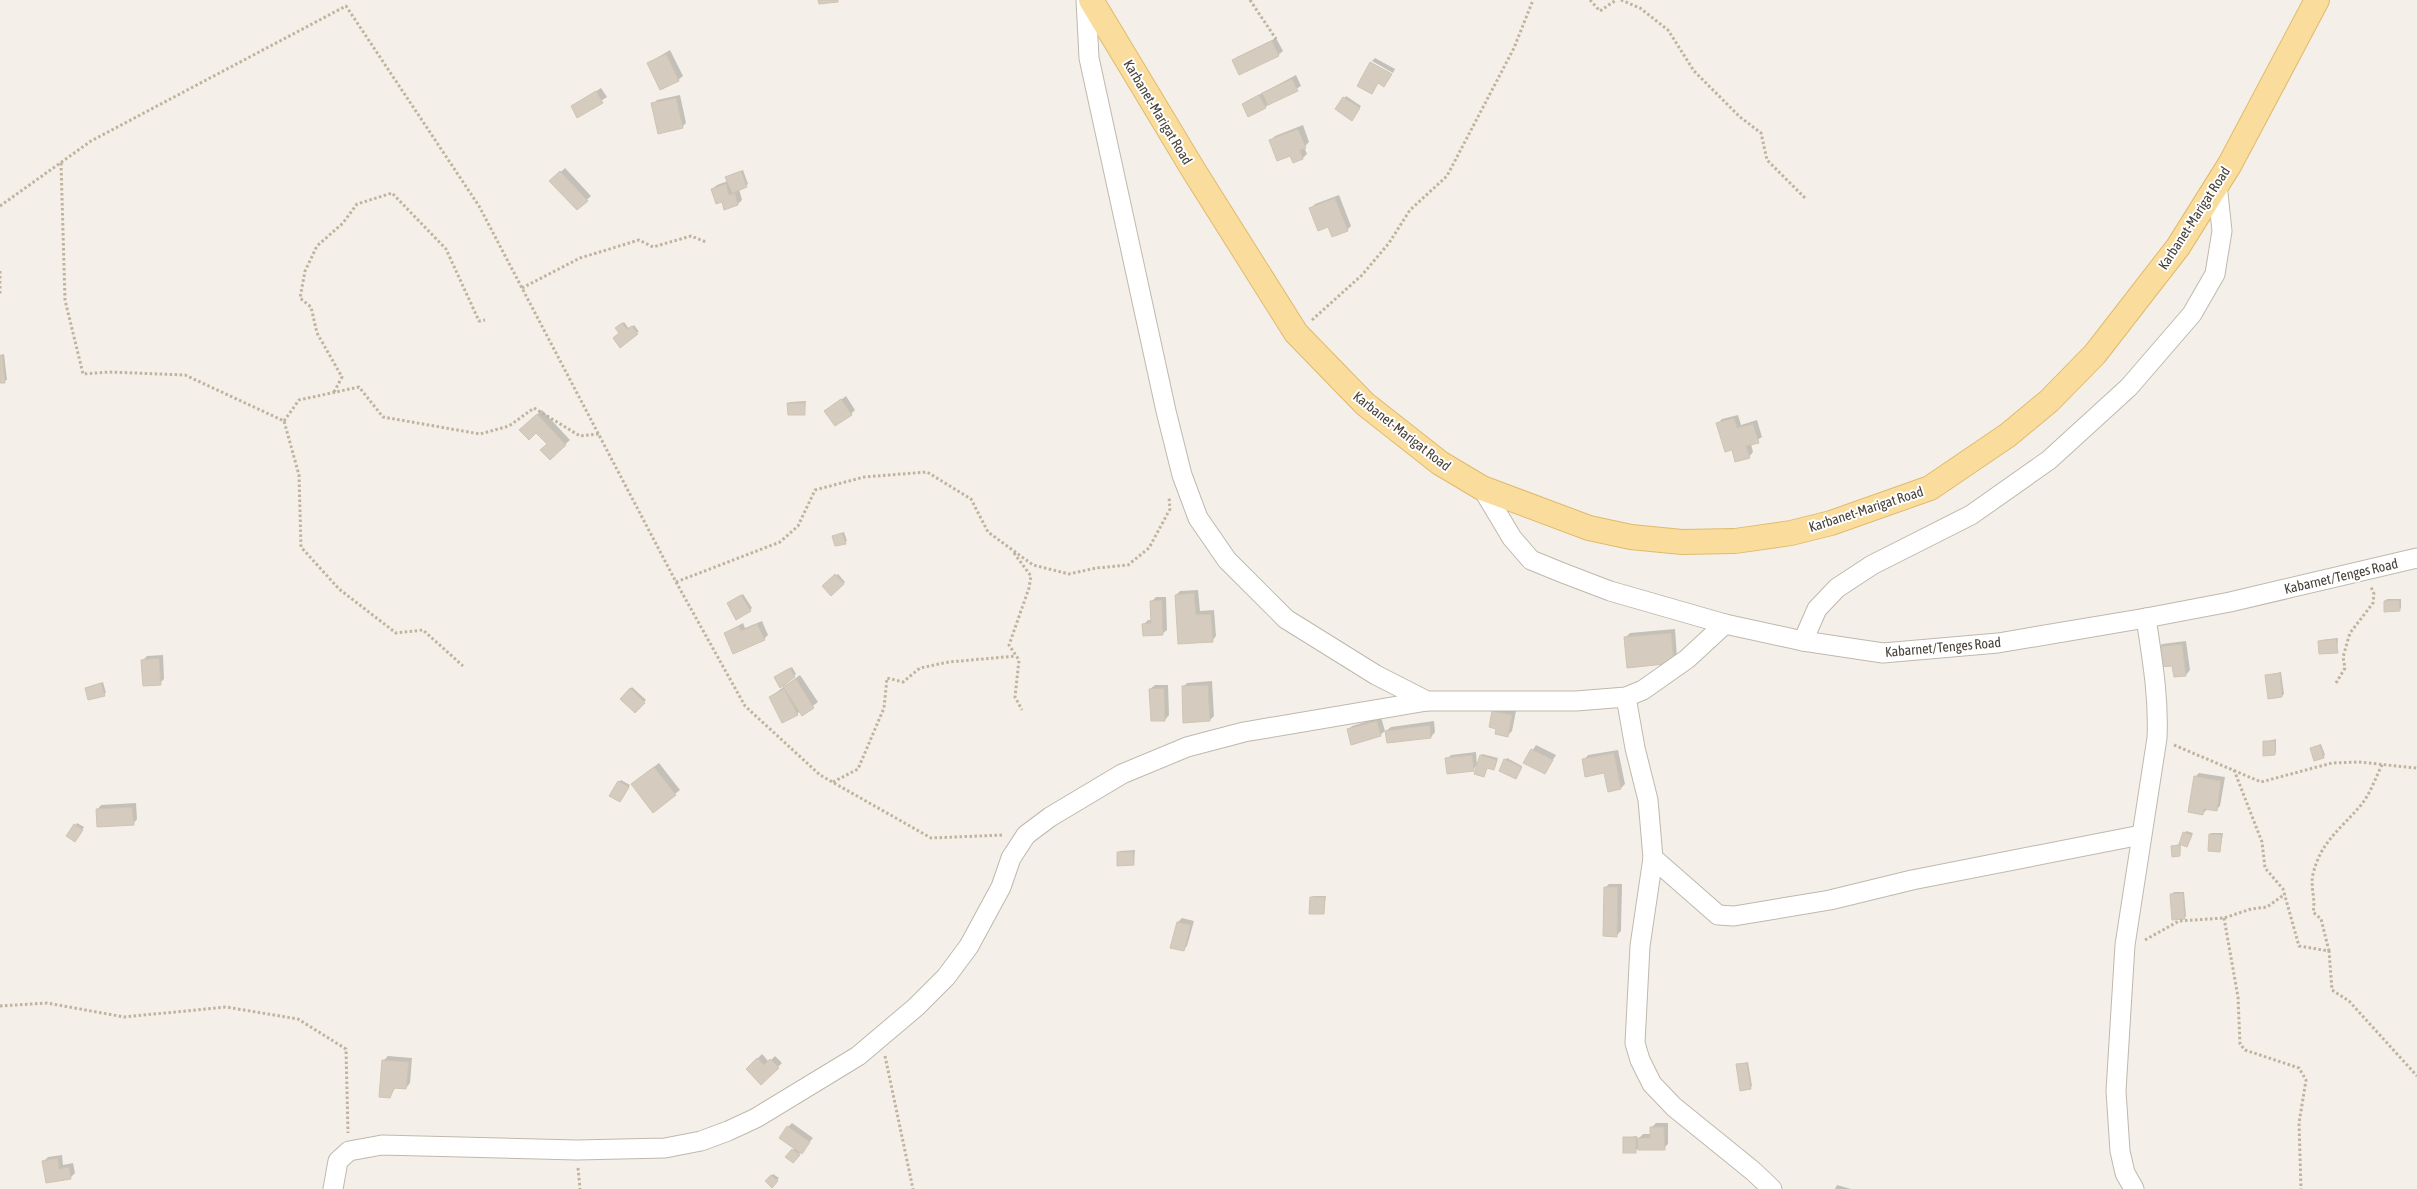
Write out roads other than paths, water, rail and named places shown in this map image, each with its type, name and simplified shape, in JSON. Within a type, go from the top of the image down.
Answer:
[{"type":"main road","name":"Karbanet-Marigat Road","points":[[1092,0],[1194,171],[1296,333],[1365,404],[1440,463],[1482,488],[1588,528],[1631,537],[1682,542],[1735,541],[1791,533],[1832,523],[1930,488],[2008,435],[2049,401],[2095,354],[2178,247],[2218,184],[2317,0]]},
{"type":"street","points":[[1086,0],[1089,58],[1166,411],[1182,475],[1198,518],[1227,560],[1286,619],[1376,675],[1427,701]]},
{"type":"street","points":[[1802,641],[1817,609],[1836,588],[1872,565],[1971,515],[2049,460],[2129,387],[2192,314],[2216,274],[2222,231],[2218,184]]},
{"type":"street","name":"Kabarnet/Tenges Road","points":[[1482,488],[1512,538],[1531,560],[1610,591],[1725,624],[1802,641],[1884,653],[1998,643],[2146,618],[2230,602],[2417,558]]},
{"type":"street","points":[[2134,1189],[2125,1173],[2120,1151],[2116,1091],[2125,945],[2159,715],[2146,618]]},
{"type":"street","points":[[333,1189],[338,1161],[348,1151],[382,1145],[577,1150],[665,1148],[700,1141],[756,1118],[834,1072],[881,1038],[946,977],[969,946],[1001,887],[1011,858],[1026,835],[1122,774],[1187,747],[1285,724],[1427,701],[1576,701],[1626,697],[1643,690],[1687,659],[1725,624]]},
{"type":"street","points":[[1626,697],[1635,748],[1648,800],[1653,858],[1640,946],[1635,1023],[1635,1043],[1640,1060],[1652,1084],[1674,1107],[1753,1171],[1772,1189]]},
{"type":"street","points":[[1653,858],[1718,915],[1734,916],[1822,902],[1912,880],[2141,835]]}]
